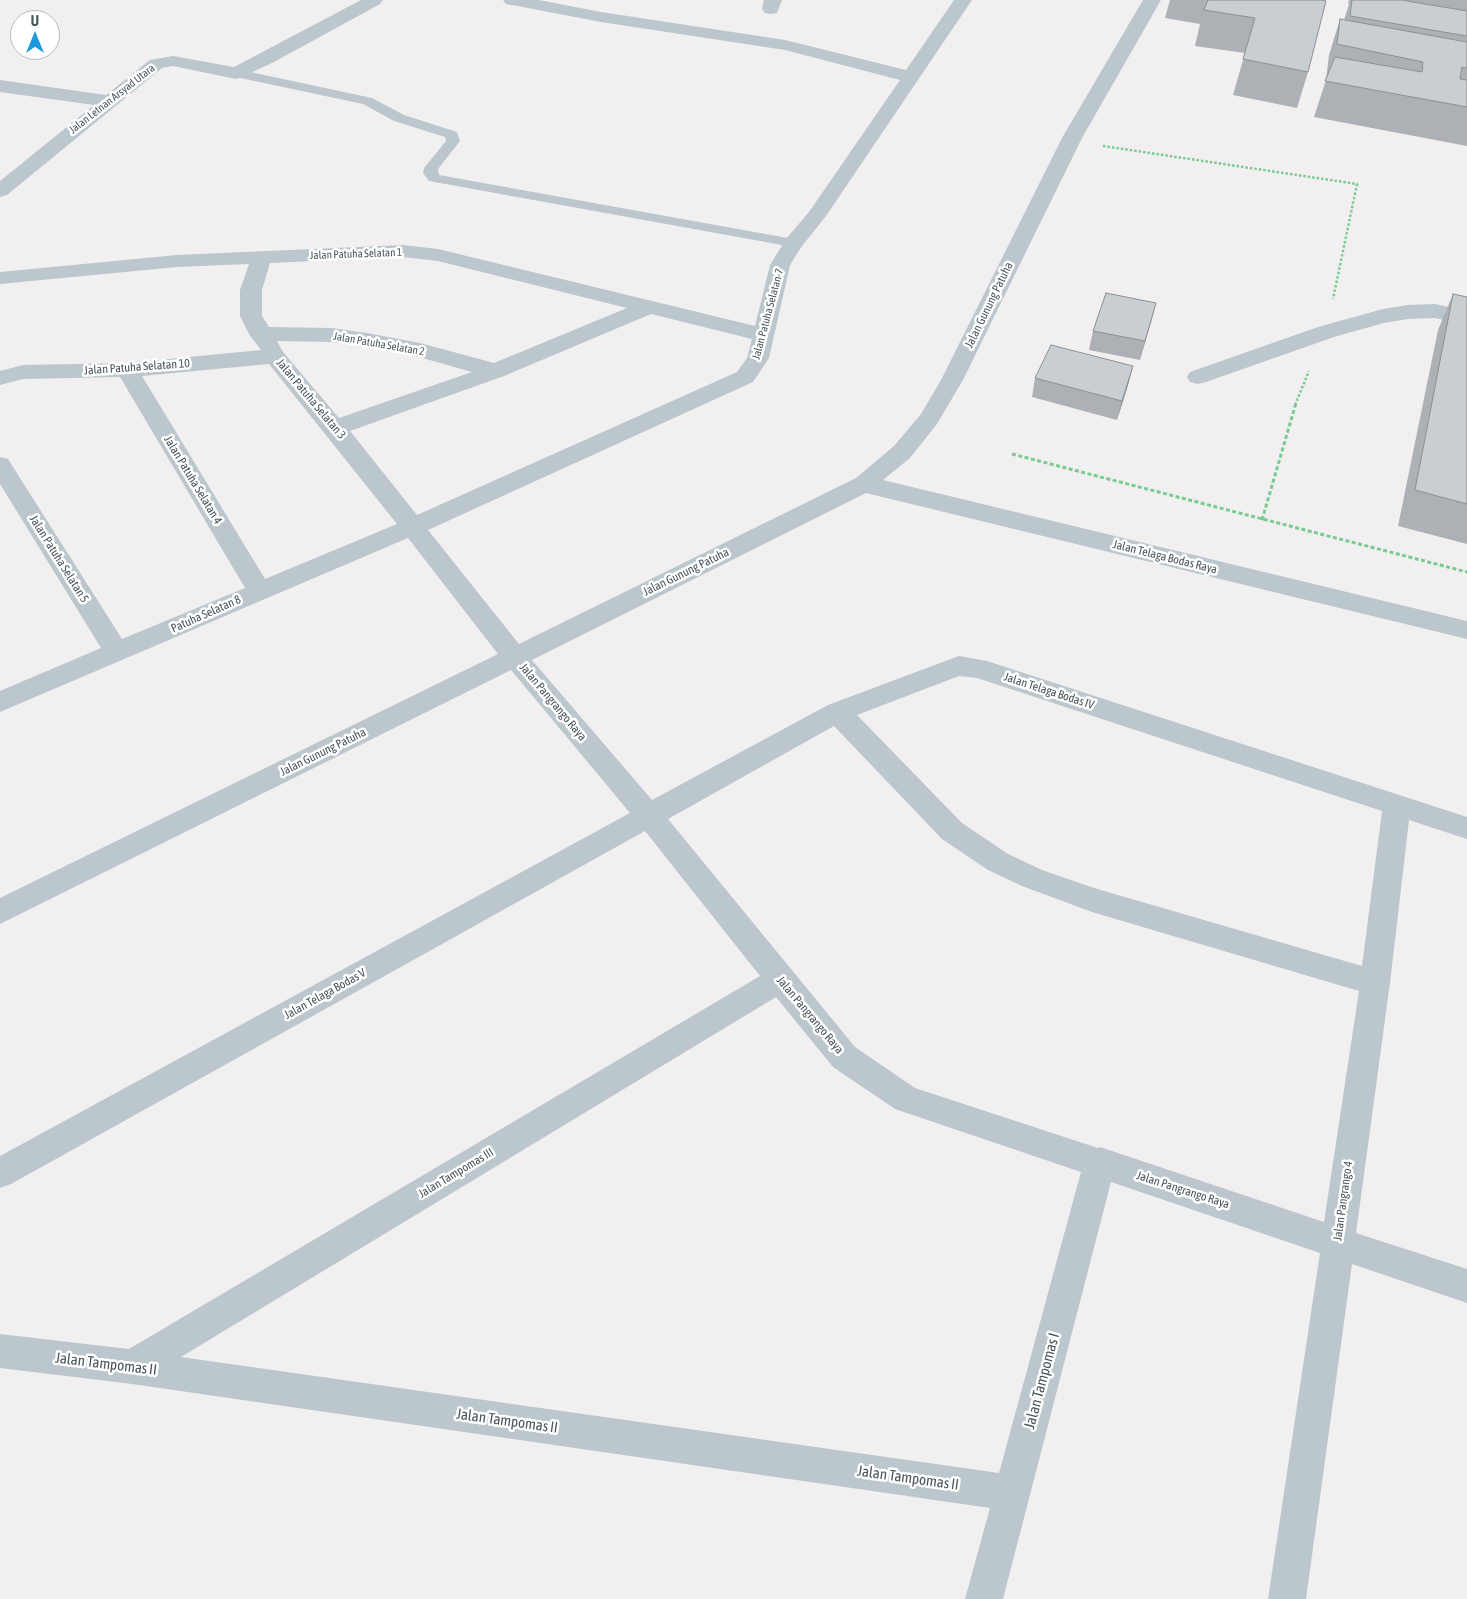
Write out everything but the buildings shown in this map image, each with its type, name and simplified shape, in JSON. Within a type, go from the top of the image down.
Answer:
[{"type":"street","points":[[236,73],[268,58],[374,0]]},
{"type":"street","points":[[512,0],[601,17],[785,45],[911,77]]},
{"type":"street","points":[[601,17],[612,0]]},
{"type":"street","name":"Jalan Patuha Selatan-7","points":[[412,527],[740,380],[755,365],[780,265],[793,243],[816,216],[963,0]]},
{"type":"street","name":"Jalan Gunung Patuha","points":[[0,912],[864,484],[902,452],[929,419],[952,380],[1072,138],[1145,1]]},
{"type":"street","name":"Jalan Letnan Arsyad Utara","points":[[0,191],[108,101],[156,64],[172,61],[236,73]]},
{"type":"street","points":[[0,86],[108,101]]},
{"type":"street","name":"Jalan Patuha Selatan 1","points":[[0,278],[123,265],[388,251],[438,255],[764,335]]},
{"type":"street","name":"Jalan Patuha Selatan 3","points":[[261,258],[249,303],[251,316],[260,334],[275,356],[335,428],[412,527]]},
{"type":"street","points":[[335,428],[496,372],[650,306]]},
{"type":"street","points":[[1198,377],[1326,332],[1383,316],[1408,312],[1435,311],[1467,318]]},
{"type":"street","name":"Jalan Patuha Selatan 2","points":[[260,334],[332,335],[367,340],[420,350],[496,372]]},
{"type":"street","name":"Jalan Patuha Selatan 10","points":[[0,378],[23,372],[127,370],[275,356]]},
{"type":"street","name":"Jalan Patuha Selatan 4","points":[[127,370],[259,590]]},
{"type":"street","name":"Jalan Patuha Selatan 5","points":[[0,465],[117,652]]},
{"type":"street","name":"Jalan Telaga Bodas Raya","points":[[864,484],[1467,630]]},
{"type":"street","name":"Patuha Selatan 8","points":[[0,702],[259,590],[412,527]]},
{"type":"street","name":"Jalan Pangrango Raya","points":[[412,527],[514,656],[649,816],[844,1057],[906,1099],[1100,1162],[1467,1286]]},
{"type":"street","name":"Jalan Telaga Bodas IV","points":[[649,816],[837,712],[940,670],[959,666],[978,668],[1467,828]]},
{"type":"street","points":[[837,712],[952,831],[998,862],[1032,878],[1092,900],[1375,983]]},
{"type":"street","name":"Jalan Pangrango 4","points":[[1287,1599],[1375,983],[1397,804]]},
{"type":"street","name":"Jalan Telaga Bodas V","points":[[0,1173],[649,816]]},
{"type":"street","name":"Jalan Tampomas III","points":[[132,1367],[780,979]]},
{"type":"street","name":"Jalan Tampomas I","points":[[984,1599],[1100,1162]]},
{"type":"street","name":"Jalan Tampomas II","points":[[0,1351],[132,1367],[1013,1493]]},
{"type":"lane","points":[[236,73],[368,101],[399,118],[452,135],[453,141],[431,168],[430,173],[434,178],[793,243]]},
{"type":"path","points":[[1072,138],[1106,147],[1357,184]]},
{"type":"path","points":[[1012,454],[1467,572]]}]
